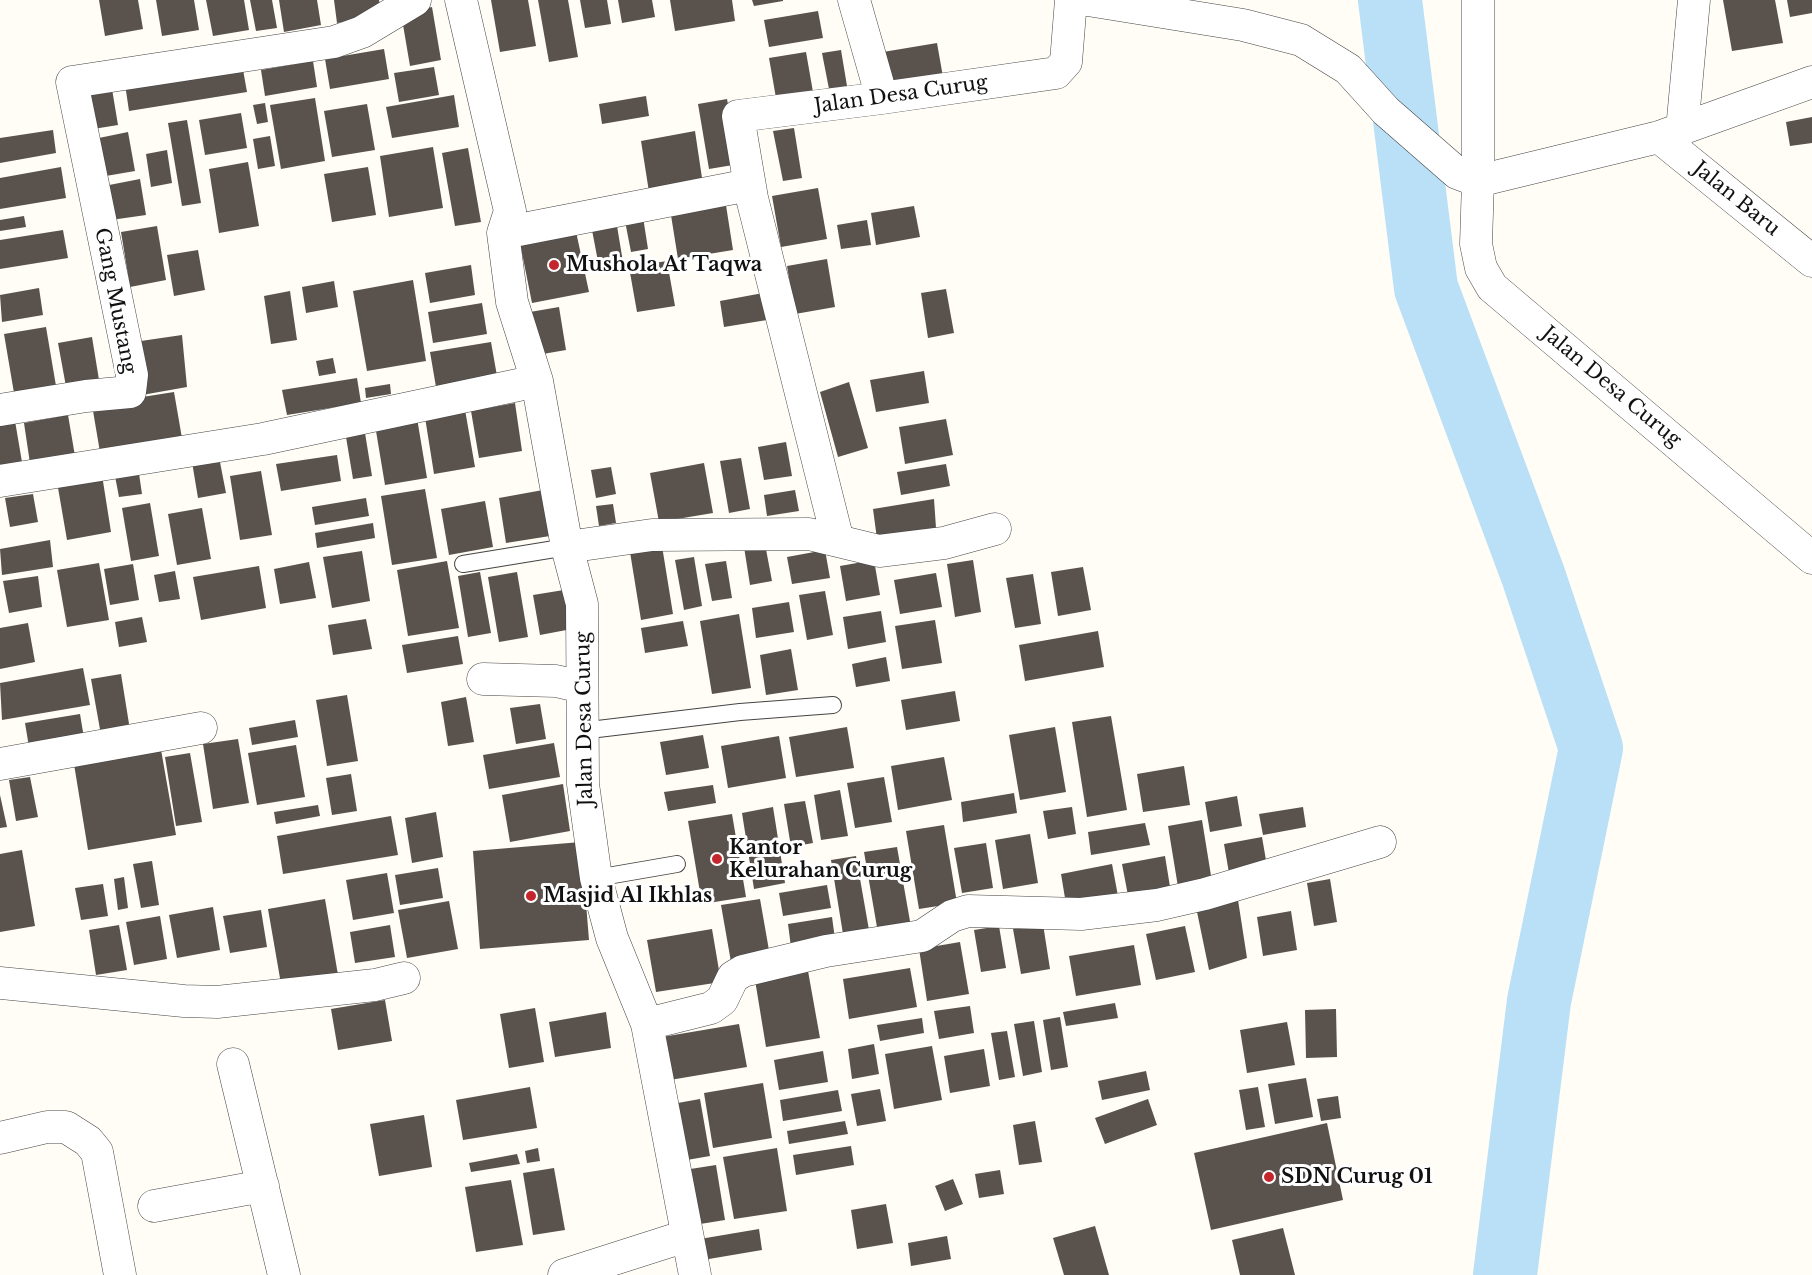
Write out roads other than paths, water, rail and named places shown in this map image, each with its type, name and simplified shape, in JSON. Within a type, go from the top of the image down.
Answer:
[{"type":"street","name":"Gang Mustang","points":[[0,410],[86,396],[130,392],[132,375],[72,82],[334,42],[362,32],[415,0]]},
{"type":"street","name":"Jalan Desa Curug","points":[[461,0],[510,211],[503,233],[512,302],[537,381],[567,547],[582,604],[583,784],[596,878],[612,938],[646,1024],[695,1275]]},
{"type":"street","points":[[854,0],[882,98]]},
{"type":"street","name":"Jalan Desa Curug","points":[[838,542],[749,184],[738,116],[1056,73],[1066,62],[1071,0]]},
{"type":"street","points":[[1088,0],[1242,25],[1301,40],[1348,69],[1386,111],[1468,177],[1671,133],[1812,82]]},
{"type":"street","name":"Jalan Desa Curug","points":[[1478,0],[1468,177],[1481,268],[1492,286],[1812,558]]},
{"type":"street","points":[[1671,133],[1694,0]]},
{"type":"street","name":"Jalan Baru","points":[[1671,133],[1812,261]]},
{"type":"street","points":[[503,233],[749,184]]},
{"type":"street","points":[[0,481],[263,438],[537,381]]},
{"type":"street","points":[[567,547],[652,535],[809,534],[879,551],[944,543],[995,529]]},
{"type":"street","points":[[483,679],[556,681],[582,687]]},
{"type":"street","points":[[0,764],[201,728]]},
{"type":"street","points":[[646,1024],[711,1008],[722,1000],[733,977],[743,971],[826,951],[922,936],[952,916],[968,911],[1081,914],[1158,905],[1205,894],[1380,842]]},
{"type":"street","points":[[0,983],[184,1001],[217,1002],[375,985],[404,978]]},
{"type":"street","points":[[234,1064],[284,1275]]},
{"type":"street","points":[[0,1138],[47,1127],[66,1127],[88,1141],[97,1152],[120,1275]]},
{"type":"street","points":[[154,1206],[263,1186]]},
{"type":"street","points":[[564,1275],[686,1236]]},
{"type":"lane","points":[[464,564],[567,547]]},
{"type":"lane","points":[[581,731],[740,712],[832,705]]},
{"type":"lane","points":[[596,878],[676,864]]},
{"type":"waterway","points":[[1390,0],[1426,288],[1533,575],[1591,748],[1539,1001],[1505,1275]]},
{"type":"place","name":"Mushola At Taqwa","points":[[554,265]]},
{"type":"place","name":"Kantor Kelurahan Curug","points":[[717,859]]},
{"type":"place","name":"Masjid Al Ikhlas","points":[[531,896]]},
{"type":"place","name":"SDN Curug 01","points":[[1269,1177]]}]
